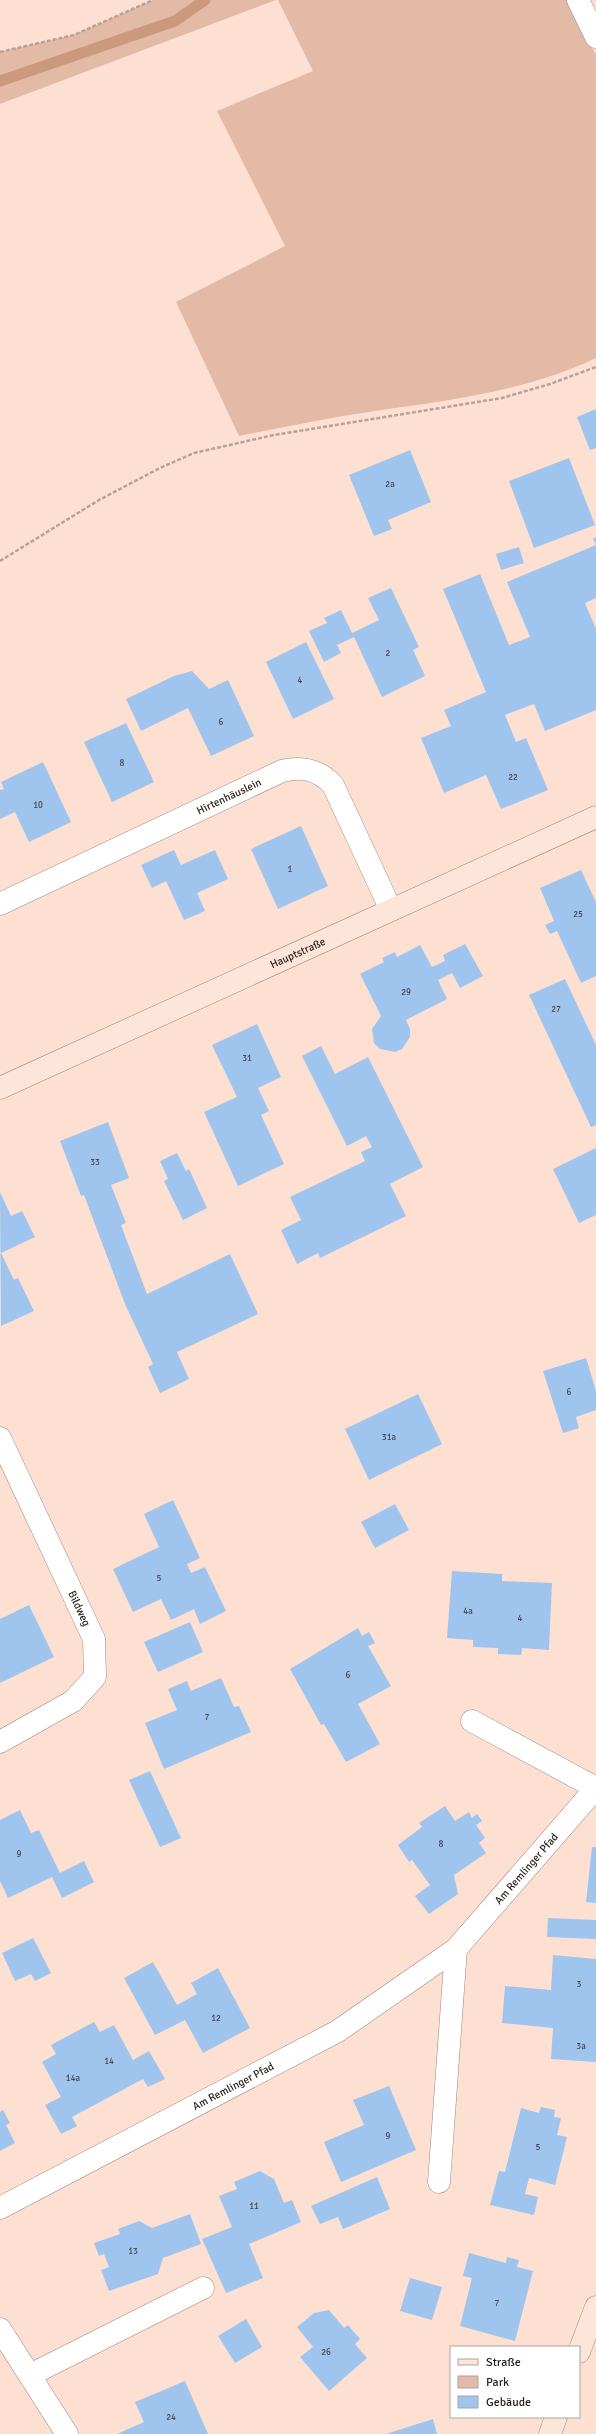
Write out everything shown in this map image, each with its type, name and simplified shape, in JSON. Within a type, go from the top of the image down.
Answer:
[{"type":"street","points":[[578,0],[596,37]]},
{"type":"street","name":"Hirtenhäuslein","points":[[0,904],[282,771],[294,768],[316,772],[325,777],[332,785],[391,910]]},
{"type":"street","name":"Hauptstraße","points":[[0,1088],[596,817]]},
{"type":"street","name":"Bildweg","points":[[0,1438],[94,1639],[95,1677],[73,1701],[0,1742]]},
{"type":"street","name":"Am Remlinger Pfad","points":[[0,2208],[338,2031],[456,1949],[596,1788],[472,1721]]},
{"type":"street","points":[[439,2182],[456,1949]]},
{"type":"street","points":[[30,2375],[203,2288]]},
{"type":"street","points":[[580,2349],[596,2307]]},
{"type":"street","points":[[0,2329],[67,2434]]},
{"type":"street","points":[[550,2434],[556,2418]]},
{"type":"path","points":[[0,52],[74,35],[153,0]]},
{"type":"path","points":[[0,561],[99,500],[160,468],[194,453],[310,428],[502,398],[550,384],[596,367]]},
{"type":"green space","points":[[153,0],[276,0],[0,104],[0,52],[74,35]]},
{"type":"green space","points":[[278,0],[569,0],[596,55],[596,358],[566,371],[535,381],[472,396],[343,416],[239,436],[176,302],[285,246],[217,111],[313,71]]},
{"type":"building","points":[[596,409],[596,448],[590,450],[577,417]]},
{"type":"building","points":[[410,450],[431,502],[388,520],[392,529],[374,536],[349,475]]},
{"type":"building","points":[[569,458],[595,525],[534,548],[509,481]]},
{"type":"building","points":[[596,537],[596,545],[593,539]]},
{"type":"building","points":[[596,545],[596,598],[585,603],[596,629],[596,710],[545,731],[534,704],[505,715],[516,742],[526,738],[548,790],[501,809],[486,775],[444,793],[421,738],[451,726],[444,710],[486,692],[443,589],[480,574],[509,645],[530,637],[507,582]]},
{"type":"building","points":[[519,547],[524,563],[501,570],[496,554]]},
{"type":"building","points":[[391,588],[419,647],[413,650],[425,676],[382,697],[354,637],[337,645],[341,653],[324,662],[309,631],[327,623],[324,618],[341,610],[352,633],[379,620],[368,598]]},
{"type":"building","points":[[306,642],[334,699],[293,719],[266,662]]},
{"type":"building","points":[[192,671],[209,689],[228,680],[254,736],[211,756],[188,708],[141,731],[126,699],[174,676]]},
{"type":"building","points":[[126,723],[154,782],[112,802],[84,742]]},
{"type":"building","points":[[43,762],[71,822],[29,842],[15,812],[0,819],[0,790],[4,789],[1,782]]},
{"type":"building","points":[[301,826],[328,886],[278,909],[251,849]]},
{"type":"building","points":[[174,850],[181,865],[215,850],[228,879],[197,893],[205,911],[184,920],[166,881],[152,888],[141,865]]},
{"type":"building","points":[[581,870],[596,902],[596,976],[581,983],[557,931],[550,934],[545,925],[554,921],[540,888]]},
{"type":"building","points":[[465,944],[483,976],[460,988],[452,973],[438,980],[447,999],[406,1020],[410,1029],[410,1037],[402,1049],[395,1052],[380,1049],[374,1043],[372,1029],[381,1016],[360,974],[384,962],[382,958],[395,952],[397,957],[420,945],[432,967],[445,961],[443,955]]},
{"type":"building","points":[[565,979],[596,1045],[596,1125],[591,1127],[529,995]]},
{"type":"building","points":[[257,1024],[281,1077],[258,1088],[269,1111],[261,1115],[284,1164],[238,1186],[204,1112],[237,1097],[212,1045]]},
{"type":"building","points":[[321,1046],[335,1074],[368,1057],[423,1167],[390,1184],[406,1216],[320,1258],[318,1253],[297,1264],[281,1230],[301,1220],[290,1197],[365,1161],[361,1152],[372,1147],[366,1136],[347,1146],[302,1056]]},
{"type":"building","points":[[108,1122],[129,1178],[111,1185],[126,1223],[121,1225],[147,1294],[230,1254],[258,1314],[177,1352],[189,1379],[160,1393],[148,1367],[153,1364],[125,1304],[84,1195],[81,1196],[60,1141]]},
{"type":"building","points":[[596,1148],[596,1215],[579,1223],[553,1169]]},
{"type":"building","points":[[177,1153],[186,1171],[189,1169],[207,1208],[183,1220],[164,1181],[168,1179],[160,1161]]},
{"type":"building","points":[[0,1192],[11,1216],[22,1211],[35,1237],[1,1253],[14,1280],[18,1278],[34,1311],[1,1326]]},
{"type":"building","points":[[586,1358],[596,1391],[596,1410],[576,1417],[579,1428],[563,1433],[543,1371]]},
{"type":"building","points":[[418,1394],[442,1444],[369,1480],[345,1429]]},
{"type":"building","points":[[173,1500],[200,1558],[187,1564],[191,1573],[205,1567],[226,1611],[200,1624],[194,1609],[171,1620],[161,1599],[133,1612],[113,1569],[159,1547],[144,1514]]},
{"type":"building","points":[[395,1504],[409,1530],[375,1548],[361,1522]]},
{"type":"building","points":[[452,1571],[502,1574],[502,1581],[552,1583],[549,1650],[522,1648],[521,1655],[498,1654],[498,1648],[473,1647],[473,1640],[447,1638]]},
{"type":"building","points":[[29,1605],[54,1657],[0,1683],[0,1619]]},
{"type":"building","points":[[190,1622],[203,1652],[158,1672],[144,1642]]},
{"type":"building","points":[[358,1628],[362,1636],[369,1632],[375,1643],[368,1646],[391,1686],[358,1704],[380,1744],[346,1762],[324,1724],[321,1725],[290,1669]]},
{"type":"building","points":[[221,1678],[234,1707],[239,1706],[251,1732],[164,1769],[145,1723],[177,1710],[168,1689],[187,1681],[191,1691]]},
{"type":"building","points":[[150,1771],[181,1838],[160,1847],[129,1780]]},
{"type":"building","points":[[445,1806],[455,1821],[469,1812],[472,1818],[477,1814],[482,1821],[476,1825],[485,1838],[479,1843],[486,1853],[454,1875],[458,1894],[429,1914],[415,1896],[430,1885],[412,1860],[409,1862],[398,1845],[422,1827],[419,1823]]},
{"type":"building","points":[[20,1810],[31,1833],[39,1830],[60,1873],[84,1861],[94,1882],[62,1898],[52,1877],[8,1898],[0,1881],[0,1820]]},
{"type":"building","points":[[592,1847],[596,1847],[596,1903],[586,1902]]},
{"type":"building","points":[[548,1918],[596,1920],[596,1939],[547,1937]]},
{"type":"building","points":[[33,1938],[51,1973],[35,1981],[31,1974],[15,1981],[2,1953]]},
{"type":"building","points":[[553,1955],[596,1959],[596,2062],[551,2059],[553,2028],[502,2023],[505,1986],[551,1990]]},
{"type":"building","points":[[153,1962],[177,2005],[197,1994],[191,1983],[218,1968],[250,2028],[203,2053],[185,2020],[155,2035],[124,1978]]},
{"type":"building","points":[[94,2022],[100,2032],[114,2025],[133,2060],[149,2051],[165,2079],[148,2087],[143,2079],[72,2117],[77,2126],[61,2134],[45,2105],[61,2097],[42,2062],[56,2054],[51,2045]]},
{"type":"building","points":[[389,2086],[416,2150],[341,2182],[324,2142],[364,2125],[353,2100]]},
{"type":"building","points":[[541,2107],[555,2110],[554,2117],[561,2118],[557,2135],[567,2137],[555,2185],[529,2178],[525,2194],[538,2197],[534,2215],[490,2205],[499,2171],[505,2172],[521,2108],[539,2113]]},
{"type":"building","points":[[3,2110],[10,2123],[6,2125],[15,2143],[0,2151],[0,2112]]},
{"type":"building","points":[[260,2171],[274,2179],[284,2203],[292,2200],[301,2222],[249,2244],[263,2278],[226,2293],[202,2239],[232,2227],[219,2196],[237,2189],[234,2182]]},
{"type":"building","points":[[377,2177],[390,2209],[343,2229],[338,2217],[320,2224],[311,2206]]},
{"type":"building","points":[[190,2214],[201,2244],[163,2258],[158,2274],[109,2291],[101,2270],[109,2267],[104,2254],[99,2256],[94,2243],[120,2234],[118,2229],[139,2221],[152,2228]]},
{"type":"building","points":[[469,2253],[506,2263],[507,2257],[519,2260],[517,2267],[533,2271],[515,2341],[460,2326],[472,2278],[463,2276]]},
{"type":"building","points":[[410,2278],[442,2287],[432,2320],[400,2311]]},
{"type":"building","points":[[329,2310],[344,2328],[348,2325],[360,2339],[355,2344],[367,2358],[329,2391],[300,2357],[313,2347],[297,2327],[314,2313]]},
{"type":"building","points":[[246,2319],[262,2347],[235,2363],[218,2336]]},
{"type":"building","points":[[185,2381],[208,2434],[117,2434],[144,2422],[135,2402]]},
{"type":"building","points":[[433,2419],[437,2434],[386,2434]]},
{"type":"waterway","points":[[0,81],[175,21],[205,0]]}]
